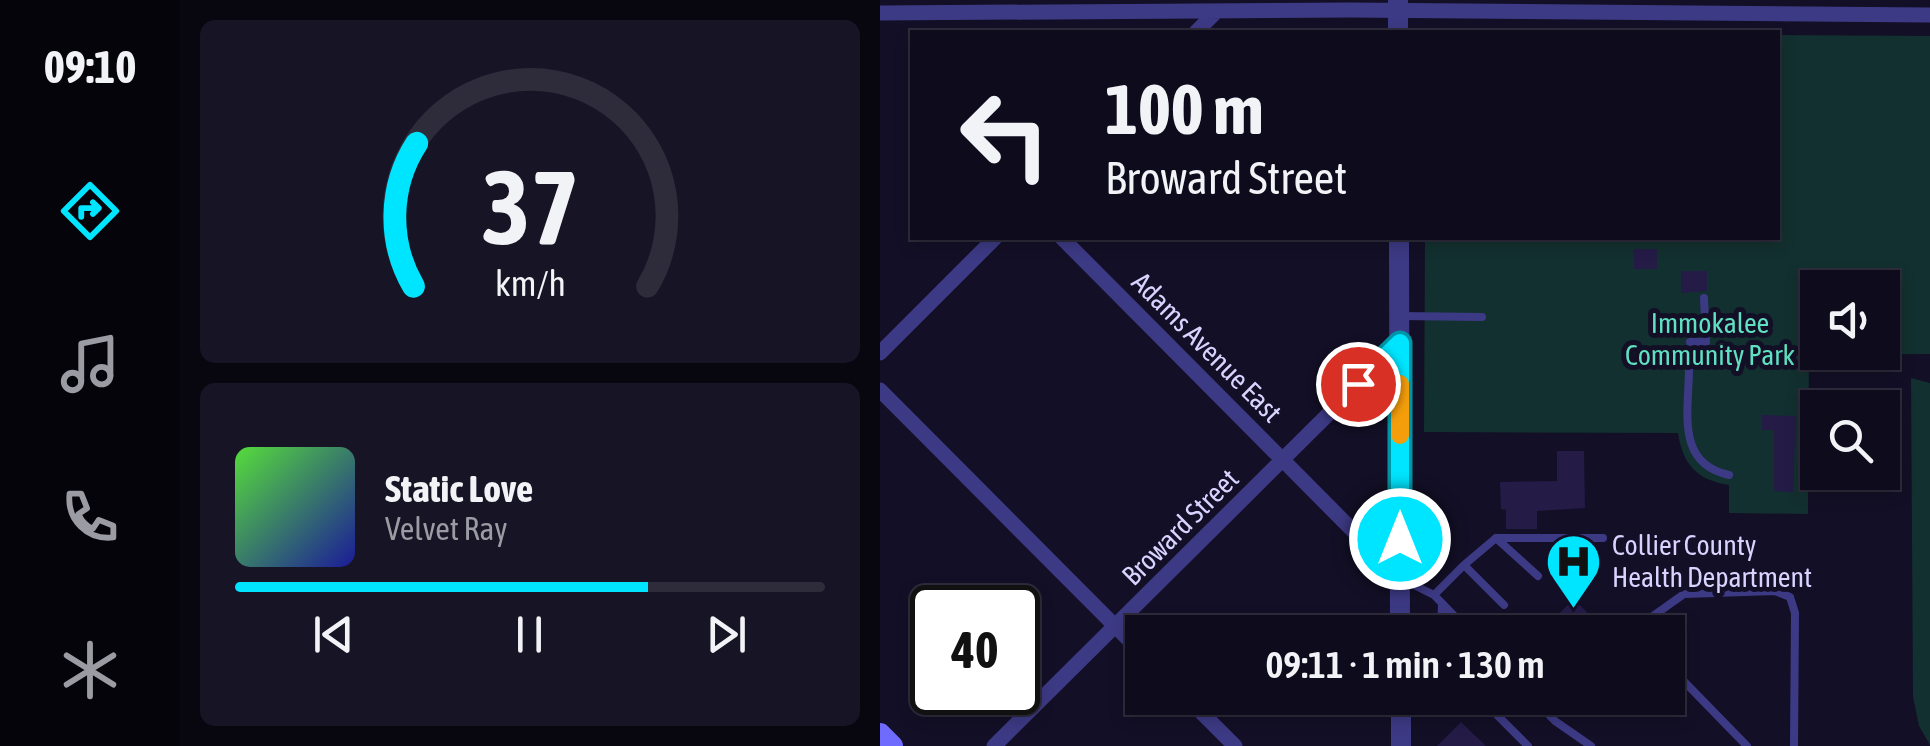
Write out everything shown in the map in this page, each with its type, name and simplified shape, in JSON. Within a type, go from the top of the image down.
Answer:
[{"type":"main road","points":[[880,734],[892,746]]},
{"type":"street","points":[[880,12],[1101,6],[1216,12],[1398,5],[1810,7],[1930,16]]},
{"type":"street","points":[[1198,30],[1216,12]]},
{"type":"street","points":[[880,353],[993,240]]},
{"type":"street","name":"Adams Avenue East","points":[[1064,240],[1400,578]]},
{"type":"street","points":[[1399,240],[1400,615]]},
{"type":"street","name":"Broward Street","points":[[994,746],[1400,343]]},
{"type":"street","points":[[880,390],[1125,635]]},
{"type":"street","points":[[1204,715],[1235,746]]},
{"type":"street","points":[[1401,715],[1401,746]]},
{"type":"lane","points":[[1690,342],[1706,342],[1704,298]]},
{"type":"lane","points":[[1400,316],[1482,316]]},
{"type":"lane","points":[[1690,367],[1690,445],[1696,458],[1711,471],[1730,475]]},
{"type":"lane","points":[[1434,596],[1496,538],[1602,538]]},
{"type":"lane","points":[[1496,538],[1538,576]]},
{"type":"lane","points":[[1464,565],[1504,605]]},
{"type":"lane","points":[[1400,578],[1434,596],[1453,615]]},
{"type":"lane","points":[[1654,615],[1684,594],[1775,592],[1790,597],[1795,612],[1794,746]]},
{"type":"lane","points":[[1442,604],[1442,615]]},
{"type":"lane","points":[[1685,682],[1747,746]]},
{"type":"lane","points":[[1497,715],[1528,746]]},
{"type":"lane","points":[[1550,715],[1591,746]]},
{"type":"green space","name":"Immokalee Community Park","points":[[1780,35],[1930,36],[1930,354],[1900,354],[1900,270],[1800,270],[1800,370],[1809,370],[1809,390],[1800,390],[1800,490],[1808,490],[1808,514],[1729,513],[1729,485],[1708,479],[1693,469],[1678,433],[1424,432],[1425,240],[1780,240]]},
{"type":"green space","points":[[1911,378],[1930,383],[1930,745],[1919,726],[1913,697]]},
{"type":"building","points":[[1634,249],[1657,249],[1657,269],[1634,269]]},
{"type":"building","points":[[1681,271],[1707,271],[1707,291],[1681,293]]},
{"type":"building","points":[[1762,415],[1796,416],[1793,492],[1774,491],[1774,430],[1762,430]]},
{"type":"building","points":[[1557,451],[1584,451],[1585,508],[1537,511],[1537,529],[1506,529],[1500,482],[1557,481]]},
{"type":"building","points":[[1574,599],[1590,615],[1557,615]]},
{"type":"building","points":[[1461,722],[1486,746],[1437,746]]},
{"type":"slow traffic","points":[[1400,384],[1400,435]]},
{"type":"place","name":"Collier County Health Department","points":[[1573,610]]},
{"type":"route","points":[[1358,384],[1400,343],[1400,539]]}]
